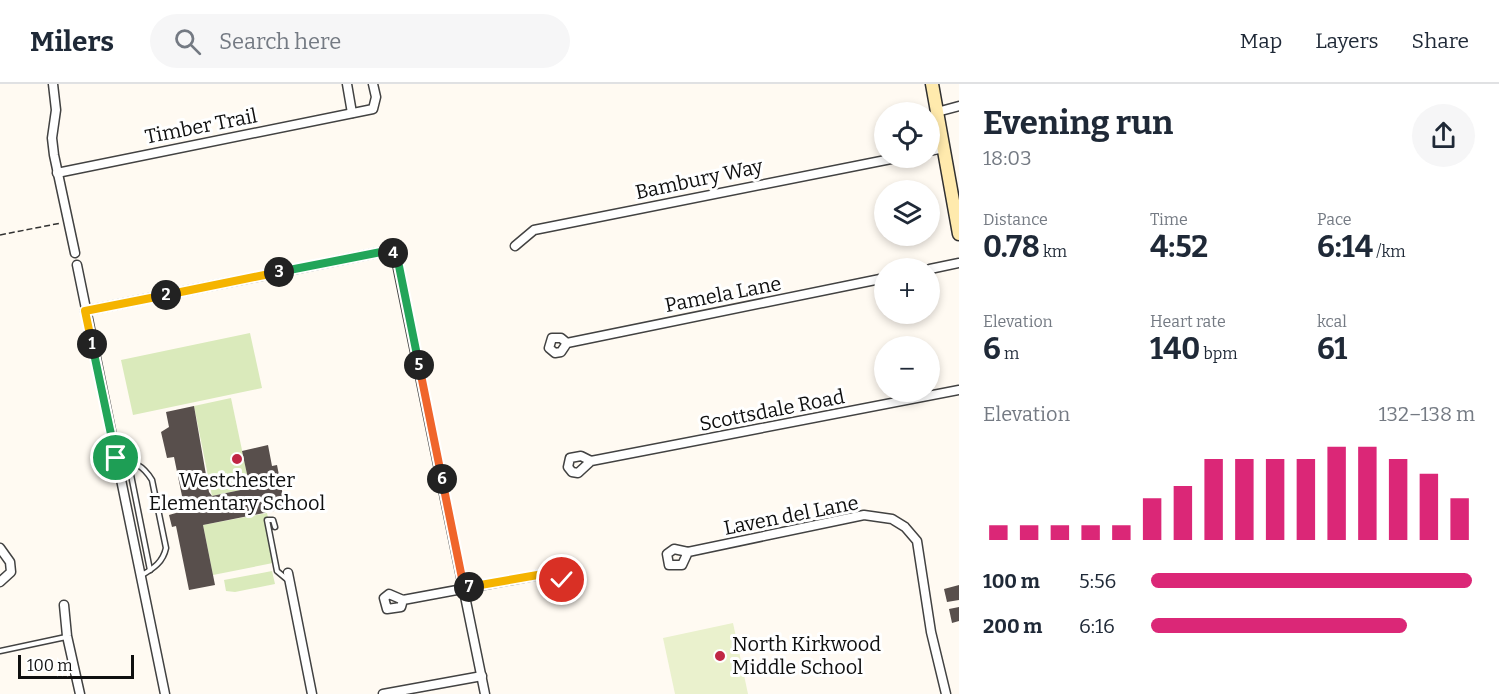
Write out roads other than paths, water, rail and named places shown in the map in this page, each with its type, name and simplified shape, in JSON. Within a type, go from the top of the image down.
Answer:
[{"type":"street","points":[[53,84],[56,110],[52,138],[57,173],[75,253]]},
{"type":"street","points":[[347,84],[352,113]]},
{"type":"street","name":"Timber Trail","points":[[57,173],[373,109],[376,97],[373,84]]},
{"type":"street","points":[[932,84],[935,102]]},
{"type":"street","points":[[940,111],[959,106]]},
{"type":"street","points":[[940,130],[959,234]]},
{"type":"street","name":"Bambury Way","points":[[515,246],[534,230],[874,162]]},
{"type":"street","points":[[85,311],[381,252],[394,254],[485,694]]},
{"type":"street","points":[[940,267],[959,263]]},
{"type":"street","points":[[77,265],[165,694]]},
{"type":"street","name":"Pamela Lane","points":[[567,343],[874,280]]},
{"type":"street","name":"Scottsdale Road","points":[[591,461],[959,390]]},
{"type":"street","name":"Laven del Lane","points":[[688,552],[864,515],[892,519],[912,535],[920,548],[930,625],[946,694]]},
{"type":"street","points":[[0,548],[10,562],[10,572],[0,582]]},
{"type":"street","points":[[403,600],[549,573]]},
{"type":"street","points":[[289,577],[312,694]]},
{"type":"street","points":[[64,605],[67,636],[80,694]]},
{"type":"street","points":[[383,694],[482,676]]},
{"type":"lane","points":[[116,458],[128,460],[147,471],[152,480],[166,548],[164,556],[141,577]]},
{"type":"lane","points":[[128,460],[150,570]]},
{"type":"lane","points":[[275,527],[273,520],[267,520],[277,571],[289,577]]},
{"type":"lane","points":[[0,651],[67,636]]},
{"type":"place","name":"Westchester Elementary School","points":[[237,459]]},
{"type":"place","name":"North Kirkwood Middle School","points":[[720,656]]}]
